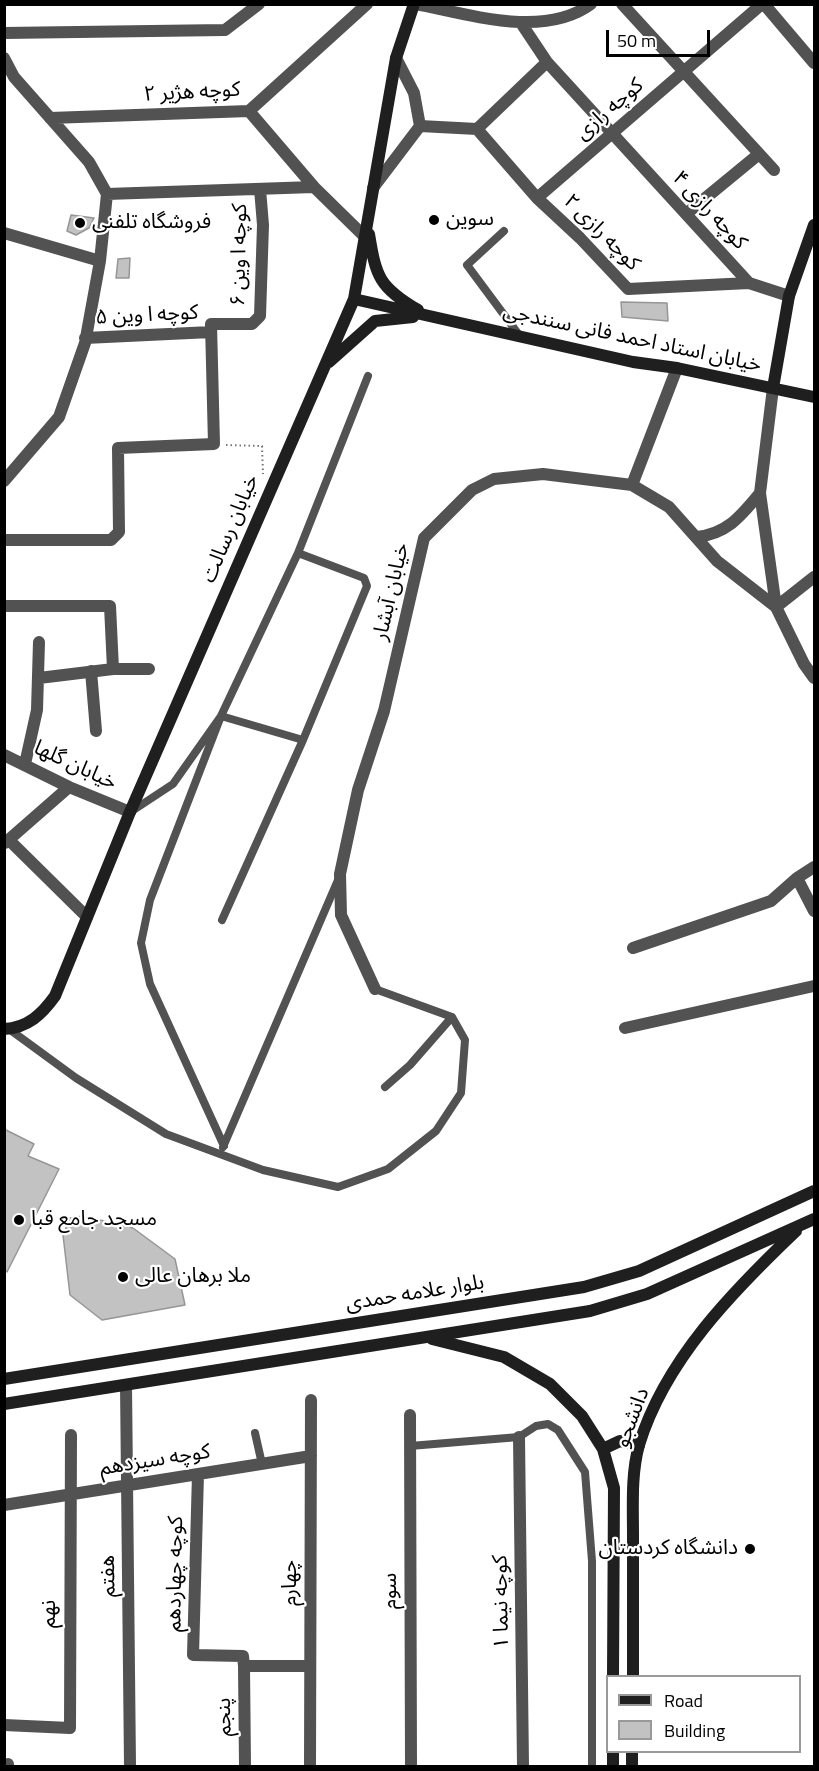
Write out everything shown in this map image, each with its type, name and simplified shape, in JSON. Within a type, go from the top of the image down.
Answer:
[{"type":"street","points":[[4,33],[225,30],[259,4]]},
{"type":"street","name":"کوچه هژیر ۲","points":[[50,118],[249,111],[367,4]]},
{"type":"street","points":[[415,4],[521,23],[591,4]]},
{"type":"street","name":"خیابان رسالت","points":[[7,1029],[28,1023],[44,1012],[55,996],[130,812],[354,299],[396,58],[415,4]]},
{"type":"street","points":[[622,4],[774,170]]},
{"type":"street","points":[[763,4],[814,63]]},
{"type":"street","name":"کوچه رازی","points":[[537,198],[763,4]]},
{"type":"street","name":"کوچه رازی ۴","points":[[521,23],[547,62],[749,283],[789,296]]},
{"type":"street","points":[[4,58],[14,77],[89,162],[107,194],[100,261],[85,338],[59,417],[34,450],[4,481]]},
{"type":"street","points":[[374,188],[420,126],[414,93],[396,58]]},
{"type":"street","points":[[420,126],[477,129],[547,62]]},
{"type":"street","points":[[249,111],[314,188],[365,237]]},
{"type":"street","name":"کوچه رازی ۲","points":[[477,129],[537,198],[628,289],[749,283]]},
{"type":"street","points":[[686,214],[759,154]]},
{"type":"street","points":[[260,189],[314,188]]},
{"type":"street","name":"کوچه ا وین ۶","points":[[107,194],[260,189],[263,225],[260,316],[252,324],[211,328]]},
{"type":"street","points":[[368,223],[374,265],[386,289],[429,316]]},
{"type":"street","name":"خیابان استاد احمد فانی سنندجی","points":[[354,299],[633,362],[677,368],[773,388],[789,296],[814,225]]},
{"type":"street","points":[[4,233],[100,261]]},
{"type":"street","points":[[324,366],[375,321],[429,316]]},
{"type":"street","points":[[4,540],[111,540],[119,532],[118,448],[214,444],[211,328]]},
{"type":"street","name":"کوچه ا وین ۵","points":[[85,338],[211,328]]},
{"type":"street","points":[[632,485],[677,368]]},
{"type":"street","points":[[773,388],[814,397]]},
{"type":"street","name":"خیابان آبشار","points":[[773,388],[760,493],[776,607],[804,664],[814,678]]},
{"type":"street","name":"خیابان آبشار","points":[[375,989],[341,915],[340,874],[358,790],[384,711],[424,538],[472,490],[494,478],[543,474],[632,485],[669,507],[717,561],[776,607]]},
{"type":"street","points":[[696,537],[722,532],[739,519],[760,493]]},
{"type":"street","points":[[776,607],[814,577]]},
{"type":"street","points":[[4,606],[110,606],[113,669]]},
{"type":"street","points":[[25,764],[37,710],[39,642]]},
{"type":"street","points":[[39,678],[113,669],[149,669]]},
{"type":"street","points":[[91,671],[96,731]]},
{"type":"street","name":"خیابان گلها","points":[[4,755],[69,787],[130,812]]},
{"type":"street","points":[[69,787],[7,842],[87,917]]},
{"type":"street","points":[[633,948],[771,901],[797,878],[814,867]]},
{"type":"street","points":[[797,878],[814,911]]},
{"type":"street","points":[[625,1029],[814,986]]},
{"type":"street","name":"بلوار علامه حمدی","points":[[4,1379],[584,1287],[639,1271],[814,1191]]},
{"type":"street","points":[[4,1404],[590,1311],[647,1294],[809,1222]]},
{"type":"street","name":"دانشجو","points":[[633,1675],[633,1488],[639,1446],[656,1403],[680,1359],[756,1270],[809,1222]]},
{"type":"street","name":"دانشجو","points":[[428,1338],[504,1357],[550,1384],[582,1416],[603,1449],[614,1488],[613,1675]]},
{"type":"street","name":"هفتم","points":[[126,1385],[130,1767]]},
{"type":"street","name":"چهارم","points":[[310,1767],[311,1400]]},
{"type":"street","name":"سوم","points":[[410,1415],[411,1767]]},
{"type":"street","name":"نهم","points":[[4,1725],[70,1728],[71,1435]]},
{"type":"street","name":"کوچه نیما ۱","points":[[519,1437],[523,1767]]},
{"type":"street","points":[[603,1449],[620,1441],[639,1446]]},
{"type":"street","name":"کوچه سیزدهم","points":[[4,1505],[311,1456]]},
{"type":"street","name":"کوچه چهاردهم","points":[[198,1474],[193,1655],[243,1656],[244,1666],[310,1666]]},
{"type":"street","name":"پنجم","points":[[244,1666],[245,1767]]},
{"type":"lane","points":[[504,231],[467,265],[520,337]]},
{"type":"lane","points":[[222,1150],[150,984],[141,943],[150,900],[221,716],[298,553],[368,376]]},
{"type":"lane","points":[[222,920],[303,740],[367,586],[364,578],[298,553]]},
{"type":"lane","points":[[130,812],[173,784],[221,716]]},
{"type":"lane","points":[[221,716],[303,740]]},
{"type":"lane","points":[[222,1150],[340,874]]},
{"type":"lane","points":[[7,1029],[76,1078],[166,1134],[222,1150],[263,1170],[338,1187],[388,1169],[436,1131],[461,1093],[465,1040],[452,1017],[375,989]]},
{"type":"lane","points":[[386,1087],[410,1065],[452,1017]]},
{"type":"lane","points":[[410,1446],[519,1437],[536,1426],[549,1424],[558,1430],[585,1472],[592,1561],[592,1767]]},
{"type":"lane","points":[[255,1433],[262,1464]]},
{"type":"path","points":[[214,444],[262,446],[264,480]]},
{"type":"building","name":"فروشگاه تلفنی","points":[[71,215],[94,218],[89,228],[76,235],[67,231]]},
{"type":"building","points":[[130,258],[129,278],[116,278],[118,259]]},
{"type":"building","points":[[621,302],[667,303],[668,321],[622,317]]},
{"type":"building","name":"مسجد جامع قبا","points":[[4,1129],[34,1144],[28,1156],[59,1169],[7,1272],[4,1270]]},
{"type":"building","name":"ملا برهان عالی","points":[[83,1216],[133,1228],[175,1259],[185,1305],[102,1320],[70,1295],[63,1235],[70,1218]]},
{"type":"place","name":"سوین","points":[[434,220]]},
{"type":"place","name":"فروشگاه تلفنی","points":[[80,223]]},
{"type":"place","name":"مسجد جامع قبا","points":[[19,1220]]},
{"type":"place","name":"ملا برهان عالی","points":[[123,1277]]},
{"type":"place","name":"دانشگاه کردستان","points":[[750,1549]]}]
